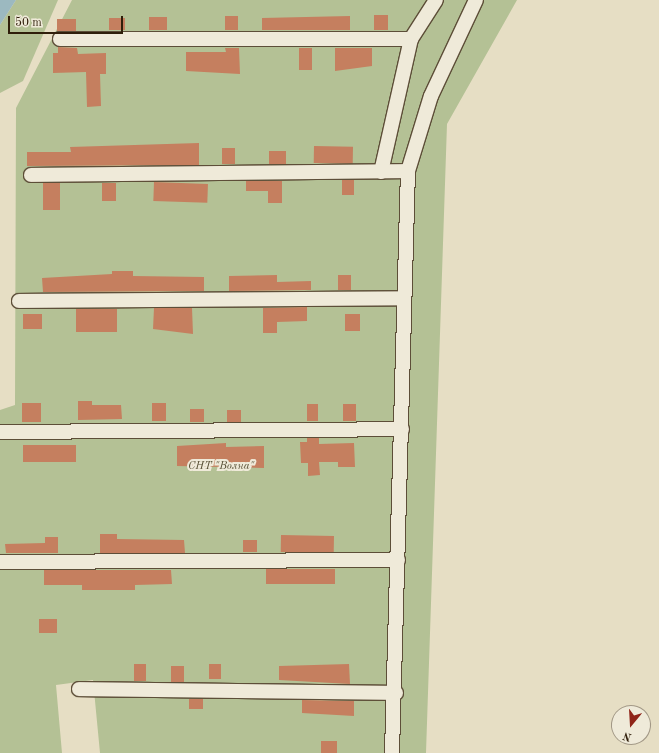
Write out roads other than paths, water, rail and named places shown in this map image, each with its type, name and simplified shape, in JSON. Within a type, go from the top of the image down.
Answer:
[{"type":"street","points":[[381,172],[411,39],[436,0]]},
{"type":"street","points":[[392,753],[396,693],[408,171],[431,96],[476,0]]},
{"type":"street","points":[[60,39],[411,39]]},
{"type":"street","points":[[31,175],[408,171]]},
{"type":"street","points":[[19,301],[404,298]]},
{"type":"street","points":[[0,432],[402,429]]},
{"type":"street","points":[[0,562],[398,560]]},
{"type":"street","points":[[79,688],[396,693]]},
{"type":"water","points":[[0,0],[16,0],[0,25]]},
{"type":"park label","name":"СНТ \"Волна\"","points":[[221,467]]}]
